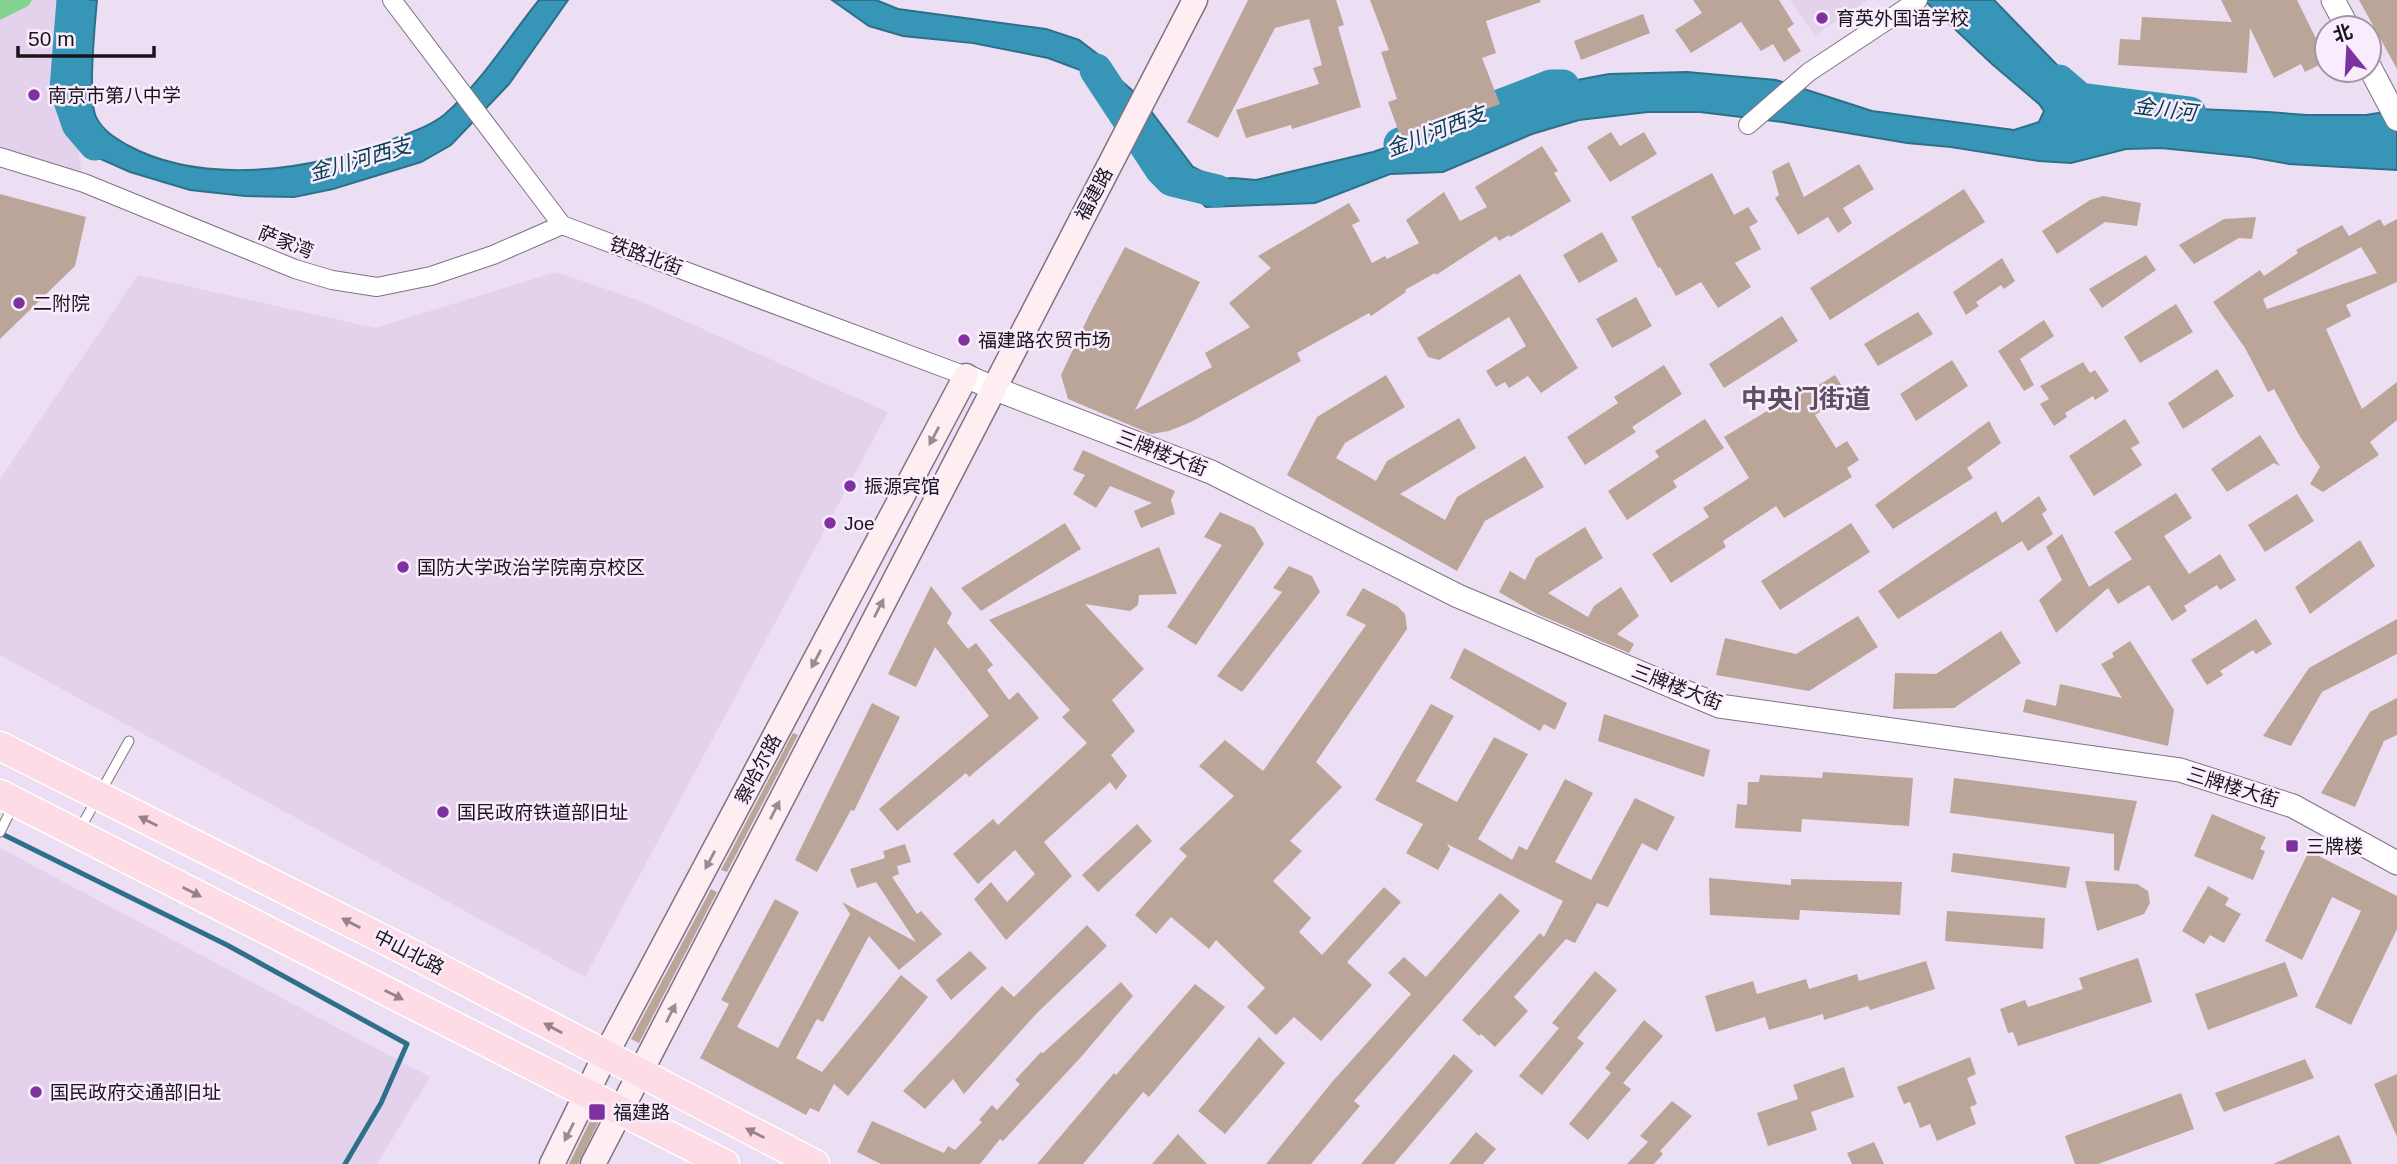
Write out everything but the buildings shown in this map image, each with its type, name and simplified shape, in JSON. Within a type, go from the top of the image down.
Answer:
[{"type":"main road","name":"福建路","points":[[993,388],[1195,0]]},
{"type":"main road","name":"察哈尔路","points":[[552,1164],[605,1056],[965,376]]},
{"type":"main road","name":"察哈尔路","points":[[593,1164],[993,388]]},
{"type":"main road","name":"中山北路","points":[[0,746],[432,964],[816,1164]]},
{"type":"main road","points":[[10,803],[78,834],[725,1164]]},
{"type":"street","points":[[392,0],[562,225]]},
{"type":"street","points":[[1748,125],[1809,72],[1917,1]]},
{"type":"street","points":[[2379,84],[2393,111]]},
{"type":"street","name":"萨家湾","points":[[0,157],[84,183],[295,269],[332,280],[377,287],[430,276],[480,259],[562,225]]},
{"type":"street","name":"铁路北街","points":[[562,225],[993,388]]},
{"type":"street","name":"三牌楼大街","points":[[993,388],[1211,472],[1458,596],[1719,706],[2180,770],[2293,806],[2397,863]]},
{"type":"lane","points":[[78,834],[129,741]]},
{"type":"lane","points":[[0,831],[10,803]]},
{"type":"shaded area","name":"南京市第八中学","points":[[0,0],[73,0],[66,89],[84,183],[0,157]]},
{"type":"shaded area","name":"育英外国语学校","points":[[1790,0],[1868,0],[1815,35]]},
{"type":"shaded area","name":"国防大学政治学院南京校区","points":[[556,272],[638,300],[888,412],[585,977],[0,655],[0,479],[138,275],[375,328]]},
{"type":"shaded area","points":[[0,848],[430,1077],[377,1164],[0,1164]]},
{"type":"green space","points":[[0,0],[32,0],[28,6],[0,20]]},
{"type":"water","points":[[70,0],[97,0],[92,94],[96,117],[102,126],[127,145],[157,158],[224,170],[259,170],[293,166],[360,151],[438,119],[470,89],[539,0],[568,0],[509,84],[451,145],[421,162],[333,189],[294,197],[245,196],[190,190],[130,172],[96,157],[81,143],[65,90]]},
{"type":"water","points":[[832,0],[876,0],[898,9],[1046,29],[1079,40],[1104,59],[1118,78],[1141,98],[1193,167],[1217,179],[1256,180],[1373,152],[1470,119],[1561,83],[1609,74],[1687,72],[1776,80],[1872,111],[2014,130],[2039,122],[2044,111],[2039,104],[1924,0],[1994,0],[2061,69],[2104,105],[2307,115],[2366,115],[2397,110],[2397,170],[2289,164],[2250,157],[2161,148],[2126,149],[2071,163],[2039,161],[1782,122],[1700,112],[1648,112],[1579,120],[1532,134],[1443,172],[1390,174],[1315,203],[1206,207],[1159,164],[1131,118],[1103,92],[1091,74],[1048,58],[973,43],[903,36],[869,26]]},
{"type":"waterway","name":"金川河西支","points":[[73,0],[66,89],[78,124],[95,144]]},
{"type":"waterway","name":"金川河西支","points":[[1096,70],[1161,169],[1172,180],[1217,191]]},
{"type":"waterway","name":"金川河","points":[[2059,81],[2080,99],[2190,113]]},
{"type":"waterway","name":"金川河西支","points":[[1400,144],[1551,86],[1563,86]]},
{"type":"waterway","points":[[0,833],[227,945],[407,1044],[381,1103],[345,1164]]},
{"type":"place","name":"育英外国语学校","points":[[1822,18]]},
{"type":"place","name":"南京市第八中学","points":[[34,95]]},
{"type":"place","name":"二附院","points":[[19,303]]},
{"type":"place","name":"福建路农贸市场","points":[[964,340]]},
{"type":"place","name":"振源宾馆","points":[[850,486]]},
{"type":"place","name":"Joe","points":[[830,523]]},
{"type":"place","name":"国防大学政治学院南京校区","points":[[403,567]]},
{"type":"place","name":"国民政府铁道部旧址","points":[[443,812]]},
{"type":"place","name":"三牌楼","points":[[2292,846]]},
{"type":"place","name":"国民政府交通部旧址","points":[[36,1092]]},
{"type":"place","name":"福建路","points":[[597,1112]]},
{"type":"district","name":"中央门街道","points":[[1806,399]]}]
